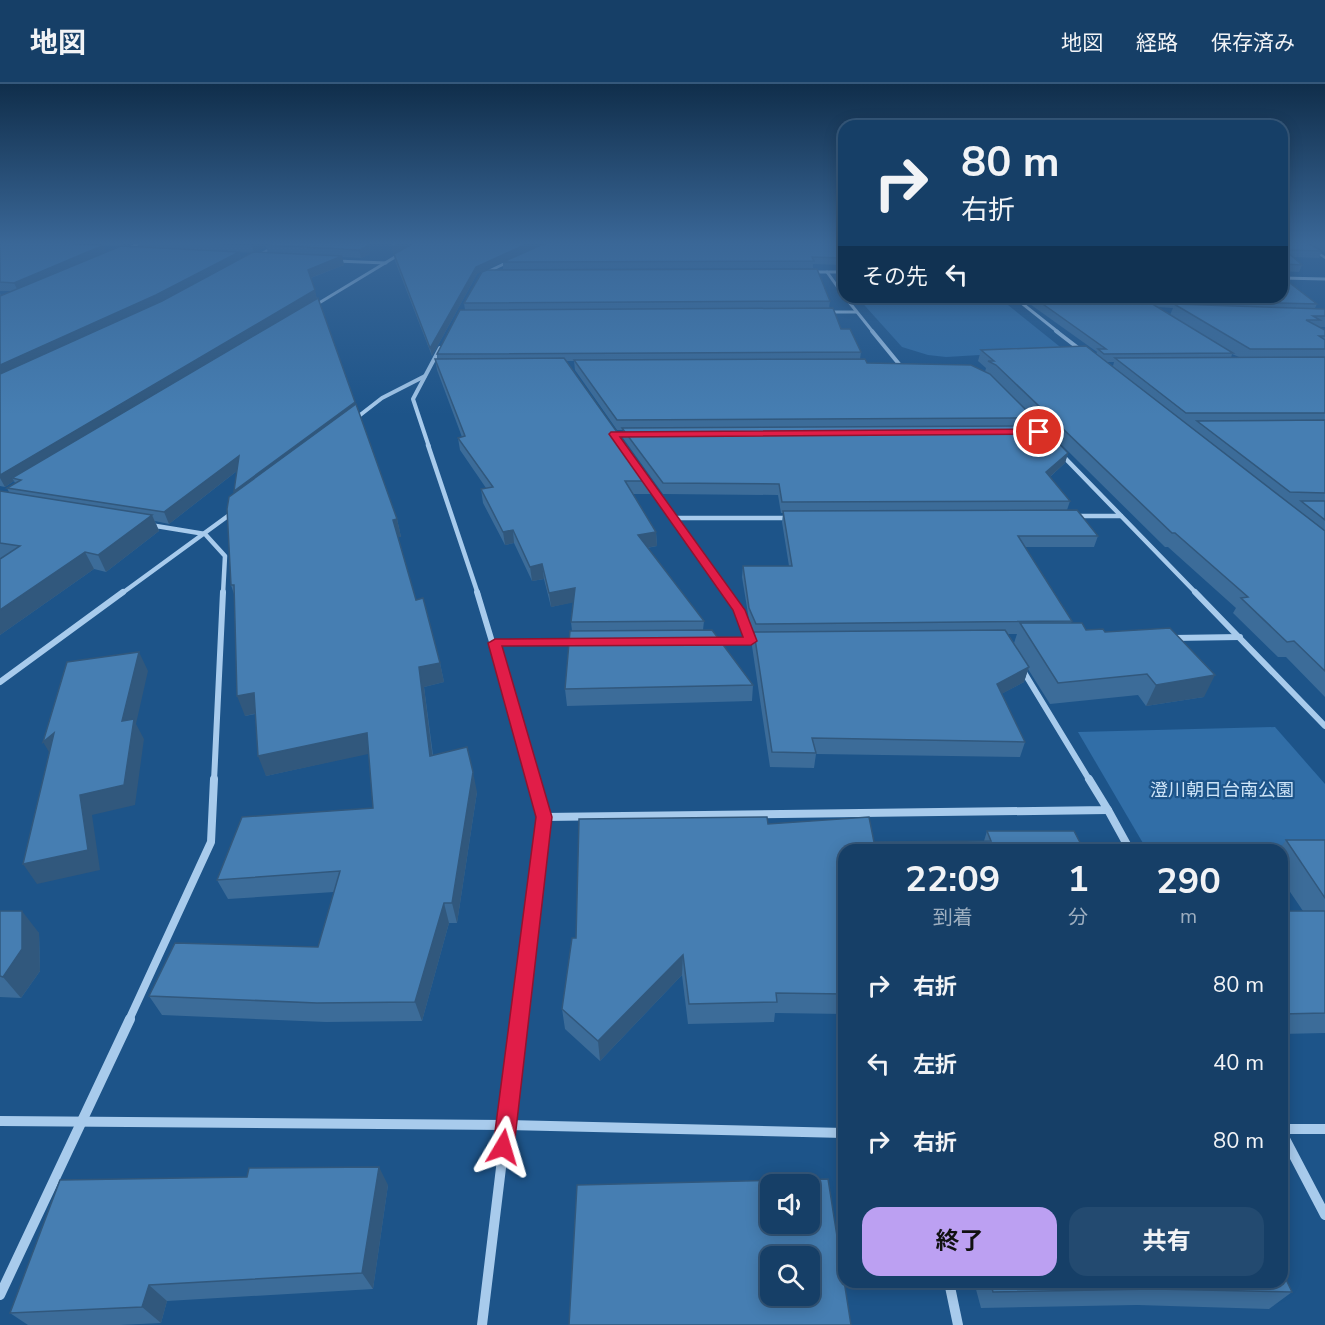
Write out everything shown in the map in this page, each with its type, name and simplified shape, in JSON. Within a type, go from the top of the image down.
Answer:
[{"type":"street","points":[[304,312],[324,300]]},
{"type":"street","points":[[850,303],[899,364]]},
{"type":"street","points":[[1022,303],[1084,352]]},
{"type":"street","points":[[821,312],[856,312]]},
{"type":"street","points":[[445,340],[413,399],[495,643],[544,817],[482,1325]]},
{"type":"street","points":[[887,364],[910,364]]},
{"type":"street","points":[[430,366],[442,366]]},
{"type":"street","points":[[354,419],[382,398],[426,376]]},
{"type":"street","points":[[1055,449],[1325,726]]},
{"type":"street","points":[[646,481],[739,610],[751,641]]},
{"type":"street","points":[[0,682],[233,512]]},
{"type":"street","points":[[1074,516],[1121,516]]},
{"type":"street","points":[[672,518],[790,518]]},
{"type":"street","points":[[0,1295],[211,842],[225,556],[205,534],[148,525]]},
{"type":"street","points":[[1170,638],[1240,637]]},
{"type":"street","points":[[704,641],[774,641]]},
{"type":"street","points":[[495,643],[588,642]]},
{"type":"street","points":[[1016,659],[1127,844]]},
{"type":"street","points":[[544,817],[1108,810]]},
{"type":"street","points":[[0,1121],[506,1125],[838,1133]]},
{"type":"street","points":[[1288,1131],[1325,1129]]},
{"type":"street","points":[[1288,1143],[1325,1215]]},
{"type":"street","points":[[950,1288],[958,1325]]},
{"type":"green space","points":[[862,303],[1005,303],[1064,350],[946,357],[928,355],[902,347]]},
{"type":"green space","name":"澄川朝日台南公園","points":[[1275,727],[1325,784],[1325,848],[1288,849],[1288,844],[1143,844],[1078,732]]},
{"type":"building","points":[[0,300],[145,300],[0,365]]},
{"type":"building","points":[[298,300],[0,475],[0,374],[162,301]]},
{"type":"building","points":[[315,300],[319,300],[355,402],[234,491],[239,456],[164,512],[7,488],[21,480],[12,478]]},
{"type":"building","points":[[412,300],[457,300],[430,348]]},
{"type":"building","points":[[466,300],[830,301],[464,303]]},
{"type":"building","points":[[1288,300],[1312,300],[1317,304],[1278,303],[1288,303]]},
{"type":"building","points":[[1041,303],[1151,303],[1233,353],[1104,354],[1098,349],[1106,349]]},
{"type":"building","points":[[1174,304],[1325,309],[1325,316],[1313,316],[1320,320],[1306,320],[1325,330],[1325,336],[1319,336],[1325,340],[1325,349],[1250,349]]},
{"type":"building","points":[[833,308],[841,329],[850,329],[861,352],[437,354],[460,310]]},
{"type":"building","points":[[1086,346],[1325,531],[1325,671],[1294,641],[1287,642],[1241,598],[1248,597],[1175,533],[1172,533],[996,365],[988,361],[994,361],[981,350]]},
{"type":"building","points":[[1325,357],[1325,413],[1186,413],[1115,358]]},
{"type":"building","points":[[564,358],[652,481],[625,481],[656,532],[638,535],[704,621],[571,622],[575,588],[549,593],[542,564],[530,567],[513,530],[503,532],[481,489],[493,487],[458,438],[465,436],[435,359]]},
{"type":"building","points":[[865,359],[867,363],[971,365],[990,374],[1034,418],[617,420],[574,360]]},
{"type":"building","points":[[356,404],[397,519],[393,520],[416,600],[423,598],[440,663],[419,667],[430,756],[467,747],[473,772],[452,903],[444,903],[415,1002],[317,1003],[149,996],[175,943],[318,947],[340,871],[217,880],[242,817],[373,808],[367,733],[258,756],[254,693],[237,696],[234,585],[231,585],[227,509],[229,497]]},
{"type":"building","points":[[1325,420],[1325,493],[1290,492],[1197,421]]},
{"type":"building","points":[[1042,426],[1068,453],[1046,472],[1070,501],[782,502],[779,484],[663,483],[622,428]]},
{"type":"building","points":[[0,491],[152,515],[98,555],[85,552],[0,610],[0,559],[20,546],[0,543]]},
{"type":"building","points":[[1301,501],[1325,501],[1325,520]]},
{"type":"building","points":[[1077,510],[1098,536],[1018,536],[1072,621],[756,624],[749,608],[743,566],[792,566],[783,511]]},
{"type":"building","points":[[1020,623],[1082,623],[1086,630],[1103,629],[1105,632],[1170,628],[1215,675],[1156,685],[1147,674],[1058,683]]},
{"type":"building","points":[[712,630],[753,685],[565,689],[570,631]]},
{"type":"building","points":[[1005,630],[1029,667],[997,684],[1025,742],[812,738],[816,753],[772,752],[754,632]]},
{"type":"building","points":[[139,652],[122,721],[134,719],[124,785],[80,795],[88,850],[23,864],[54,733],[43,742],[67,662]]},
{"type":"building","points":[[767,817],[768,824],[869,817],[874,842],[991,841],[987,831],[1074,831],[1081,844],[838,844],[838,994],[776,993],[777,1002],[689,1004],[683,955],[598,1041],[562,1009],[572,938],[576,938],[579,819]]},
{"type":"building","points":[[1286,840],[1325,840],[1325,898]]},
{"type":"building","points":[[0,911],[22,911],[22,949],[3,977],[0,976]]},
{"type":"building","points":[[1288,911],[1325,911],[1325,1013],[1288,1014]]},
{"type":"building","points":[[379,1167],[362,1273],[149,1285],[142,1307],[10,1313],[60,1180],[247,1177],[249,1168]]},
{"type":"building","points":[[820,1179],[828,1179],[838,1242],[838,1288],[845,1288],[851,1325],[569,1325],[577,1185],[760,1181],[760,1234],[820,1234]]},
{"type":"building","points":[[1288,1284],[1292,1292],[1154,1289],[993,1292],[992,1288],[1288,1288]]},
{"type":"route","points":[[503,1147],[544,817],[495,643],[751,641],[739,610],[614,434],[1039,432]]}]
